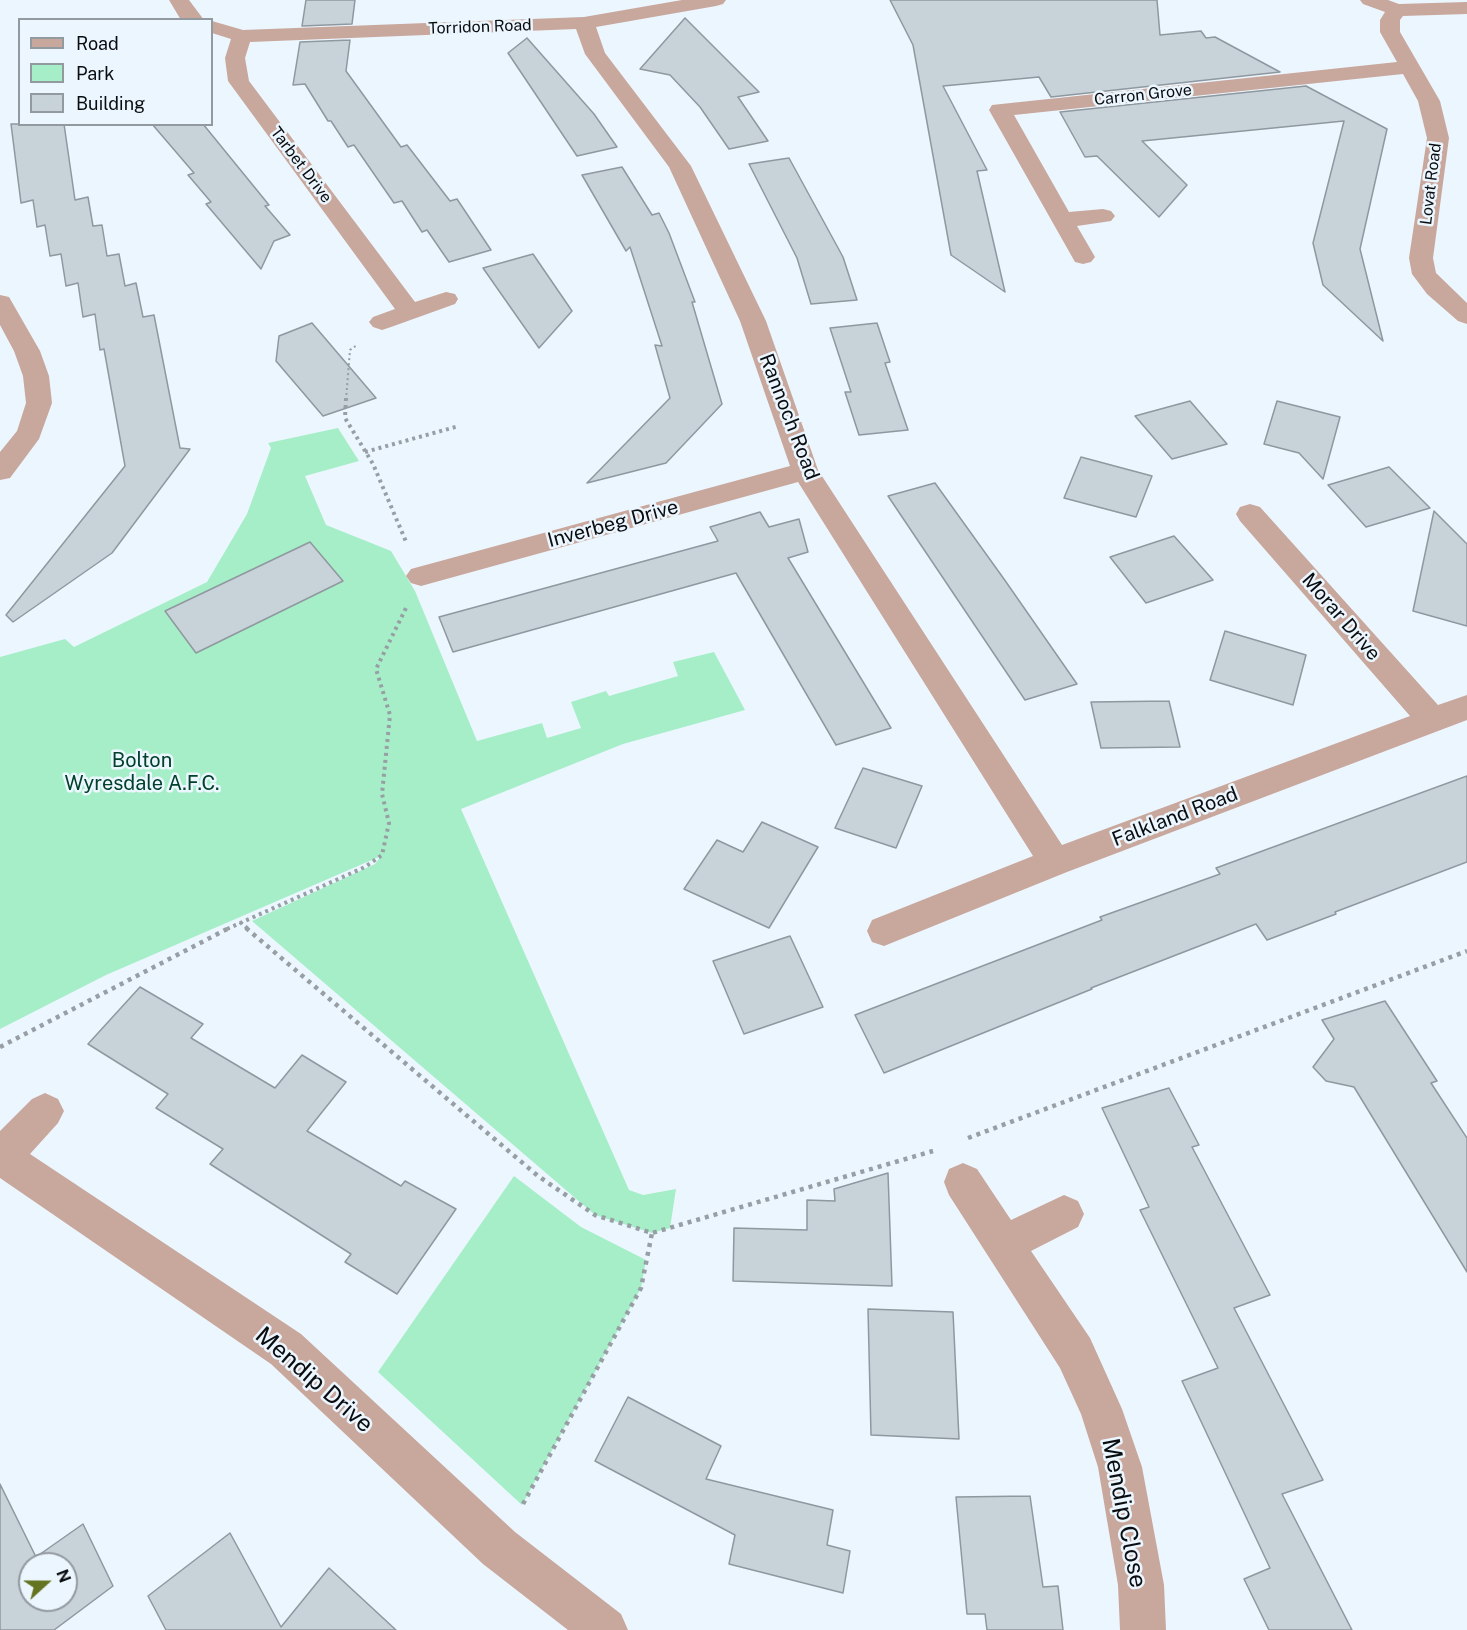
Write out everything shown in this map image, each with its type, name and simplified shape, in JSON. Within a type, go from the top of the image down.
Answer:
[{"type":"street","points":[[179,0],[190,18]]},
{"type":"street","name":"Torridon Road","points":[[242,36],[584,23],[716,0]]},
{"type":"street","points":[[1370,0],[1397,10],[1467,8]]},
{"type":"street","name":"Lovat Road","points":[[1397,10],[1390,20],[1390,32],[1412,67],[1429,101],[1438,138],[1421,258],[1424,274],[1436,289],[1467,316]]},
{"type":"street","name":"Rannoch Road","points":[[584,23],[595,54],[680,166],[753,321],[805,471],[1055,862]]},
{"type":"street","points":[[213,27],[242,36]]},
{"type":"street","name":"Tarbet Drive","points":[[242,36],[235,58],[239,81],[410,312]]},
{"type":"street","name":"Carron Grove","points":[[1083,257],[1000,110],[1412,67]]},
{"type":"street","points":[[1062,220],[1103,216]]},
{"type":"street","points":[[382,322],[446,299]]},
{"type":"street","points":[[0,302],[27,351],[36,376],[39,403],[30,433],[0,471]]},
{"type":"street","name":"Inverbeg Drive","points":[[421,576],[805,471]]},
{"type":"street","name":"Morar Drive","points":[[1250,514],[1432,720]]},
{"type":"street","name":"Falkland Road","points":[[884,931],[1055,862],[1467,707]]},
{"type":"street","name":"Mendip Drive","points":[[45,1111],[1,1157],[286,1350],[499,1548],[605,1630]]},
{"type":"street","name":"Mendip Close","points":[[963,1182],[1076,1353],[1101,1409],[1120,1467],[1141,1585],[1143,1630]]},
{"type":"street","points":[[1003,1244],[1064,1214]]},
{"type":"path","points":[[0,1047],[240,922],[365,867],[382,855],[389,830],[382,794],[390,715],[376,669],[421,576],[365,452],[345,418],[350,350],[382,322]]},
{"type":"path","points":[[365,452],[459,426]]},
{"type":"path","points":[[240,922],[538,1176],[595,1215],[652,1233],[937,1150]]},
{"type":"path","points":[[957,1142],[1467,951]]},
{"type":"path","points":[[499,1548],[641,1288],[652,1233]]},
{"type":"green space","name":"Bolton Wyresdale A.F.C.","points":[[338,428],[359,461],[305,476],[326,525],[391,551],[415,591],[477,741],[542,723],[547,738],[581,728],[571,702],[606,691],[609,696],[678,676],[673,662],[714,652],[745,710],[623,744],[461,809],[629,1190],[643,1195],[676,1189],[670,1228],[652,1233],[595,1215],[252,921],[375,864],[381,856],[106,975],[0,1029],[0,657],[65,639],[74,647],[207,582],[247,514],[271,448],[268,443]]},
{"type":"green space","points":[[514,1176],[581,1227],[646,1260],[641,1288],[522,1505],[378,1372]]},
{"type":"building","points":[[306,0],[355,0],[352,24],[302,26]]},
{"type":"building","points":[[890,0],[1157,0],[1160,35],[1201,31],[1206,38],[1215,37],[1280,72],[1051,97],[1039,77],[943,86],[987,170],[977,171],[1005,292],[951,255],[913,45]]},
{"type":"building","points":[[685,18],[759,92],[738,97],[768,141],[729,149],[700,107],[670,75],[640,69]]},
{"type":"building","points":[[527,38],[594,114],[617,147],[577,156],[508,53]]},
{"type":"building","points":[[350,40],[346,71],[401,147],[407,145],[450,201],[457,199],[491,250],[449,262],[427,230],[422,232],[402,201],[394,203],[354,145],[348,147],[331,121],[328,121],[305,84],[293,85],[300,42]]},
{"type":"building","points":[[1306,86],[1387,129],[1360,249],[1383,341],[1323,285],[1313,243],[1344,121],[1142,141],[1187,185],[1159,217],[1097,156],[1085,157],[1060,112]]},
{"type":"building","points":[[11,124],[64,126],[75,200],[88,197],[93,226],[102,225],[107,256],[119,254],[125,286],[136,283],[143,317],[154,315],[180,448],[190,449],[112,553],[13,622],[6,615],[125,466],[104,349],[100,350],[95,314],[83,317],[78,283],[66,286],[61,254],[50,256],[45,225],[37,227],[33,200],[21,203]]},
{"type":"building","points":[[154,126],[205,126],[269,205],[265,206],[290,235],[274,241],[261,269],[206,204],[211,202],[188,175],[194,173]]},
{"type":"building","points":[[789,158],[843,257],[857,300],[811,304],[797,258],[749,164]]},
{"type":"building","points":[[622,167],[652,215],[659,213],[669,233],[695,302],[692,302],[722,404],[666,463],[587,483],[670,398],[655,345],[662,346],[630,247],[626,251],[582,175]]},
{"type":"building","points":[[533,254],[572,311],[539,348],[483,268]]},
{"type":"building","points":[[312,323],[376,398],[323,416],[276,361],[279,336]]},
{"type":"building","points":[[877,323],[890,362],[885,363],[908,430],[859,435],[845,392],[851,392],[830,328]]},
{"type":"building","points":[[1190,401],[1227,444],[1172,459],[1135,416]]},
{"type":"building","points":[[1277,401],[1340,417],[1323,479],[1299,453],[1264,444]]},
{"type":"building","points":[[1081,457],[1152,476],[1136,517],[1064,498]]},
{"type":"building","points":[[1389,467],[1430,508],[1366,527],[1328,485]]},
{"type":"building","points":[[935,483],[1077,684],[1025,700],[888,496]]},
{"type":"building","points":[[1434,511],[1467,544],[1467,626],[1413,611]]},
{"type":"building","points":[[760,512],[769,527],[799,519],[808,552],[788,558],[891,728],[836,745],[736,573],[453,652],[439,617],[718,541],[710,527]]},
{"type":"building","points":[[1174,536],[1213,580],[1146,603],[1110,557]]},
{"type":"building","points":[[310,542],[343,581],[196,653],[165,611]]},
{"type":"building","points":[[1225,631],[1306,655],[1293,705],[1210,680]]},
{"type":"building","points":[[1169,701],[1180,747],[1101,748],[1091,702]]},
{"type":"building","points":[[863,768],[922,786],[896,848],[835,828]]},
{"type":"building","points":[[1467,776],[1467,862],[1335,912],[1336,914],[1267,940],[1256,924],[1091,988],[884,1073],[855,1015],[1102,920],[1100,917],[1220,874],[1216,868]]},
{"type":"building","points":[[762,822],[818,847],[769,928],[684,889],[717,840],[743,852]]},
{"type":"building","points":[[790,936],[823,1007],[744,1034],[713,961]]},
{"type":"building","points":[[140,987],[203,1024],[191,1038],[275,1088],[302,1055],[346,1082],[307,1131],[401,1186],[405,1181],[456,1209],[397,1294],[345,1262],[351,1254],[210,1164],[223,1149],[156,1108],[168,1094],[88,1044]]},
{"type":"building","points":[[1385,1001],[1437,1081],[1431,1083],[1467,1138],[1467,1272],[1354,1087],[1326,1081],[1313,1067],[1334,1039],[1322,1020]]},
{"type":"building","points":[[1169,1088],[1199,1145],[1192,1147],[1270,1295],[1234,1308],[1323,1480],[1282,1494],[1352,1630],[1269,1630],[1244,1579],[1270,1568],[1182,1381],[1218,1368],[1140,1210],[1149,1207],[1102,1108]]},
{"type":"building","points":[[888,1173],[892,1286],[733,1281],[734,1228],[807,1230],[807,1200],[835,1201],[834,1189]]},
{"type":"building","points":[[868,1309],[953,1312],[959,1439],[871,1435]]},
{"type":"building","points":[[628,1397],[721,1446],[706,1479],[833,1510],[827,1545],[850,1551],[843,1593],[729,1564],[735,1535],[595,1461]]},
{"type":"building","points":[[0,1484],[34,1552],[18,1552],[18,1612],[78,1612],[78,1552],[43,1552],[83,1524],[113,1586],[54,1630],[0,1630]]},
{"type":"building","points":[[1030,1496],[1043,1587],[1058,1586],[1063,1630],[987,1630],[985,1614],[967,1614],[956,1497]]},
{"type":"building","points":[[230,1533],[281,1627],[329,1568],[396,1630],[166,1630],[148,1596]]}]
